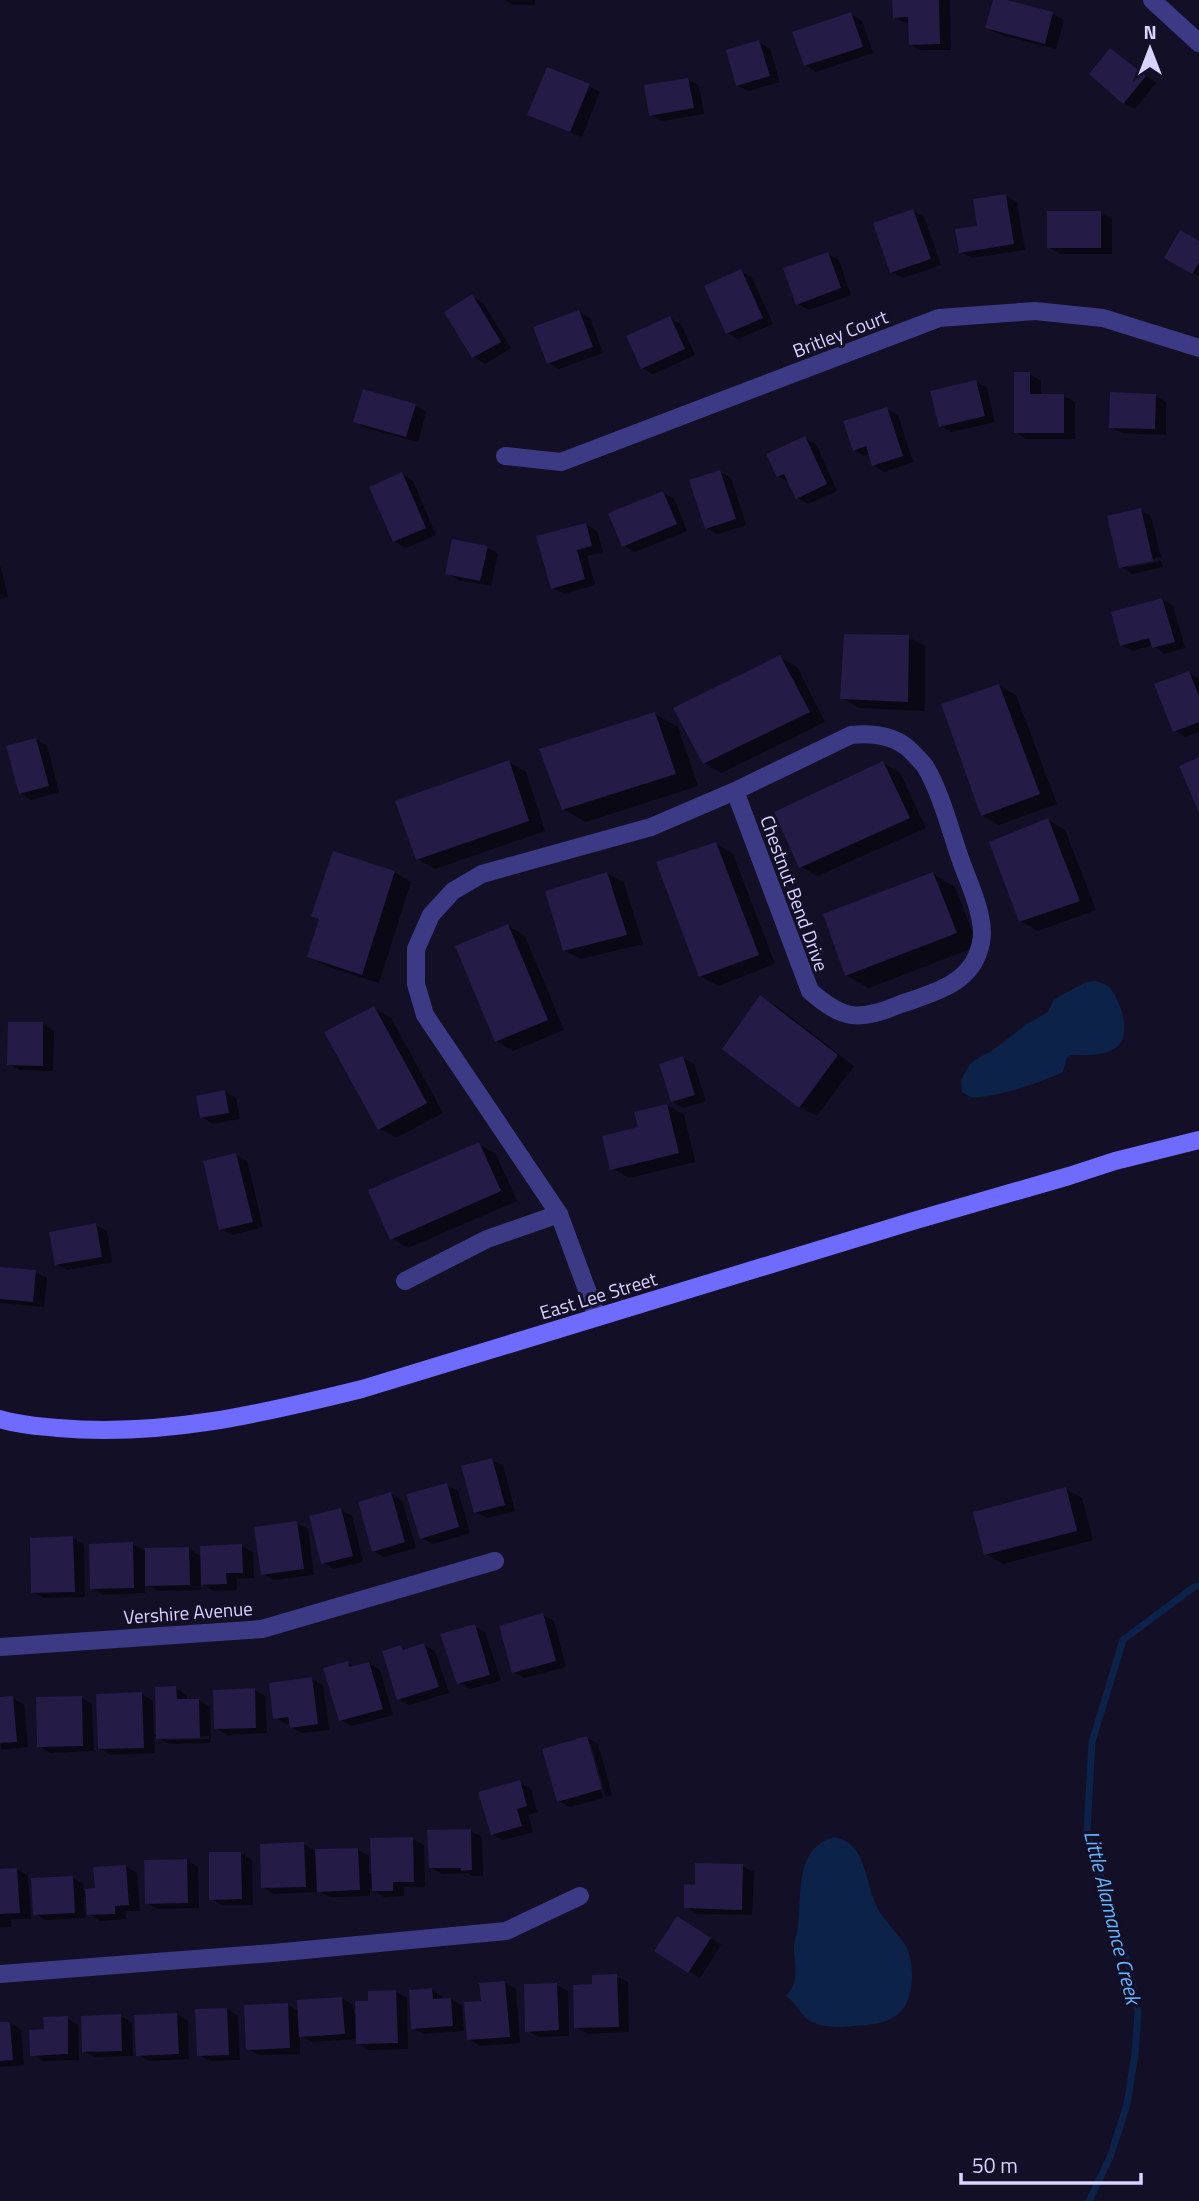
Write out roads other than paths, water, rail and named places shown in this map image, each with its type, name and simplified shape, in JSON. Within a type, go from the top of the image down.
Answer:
[{"type":"street","points":[[1152,0],[1199,43]]},
{"type":"street","name":"Britley Court","points":[[505,456],[561,462],[939,318],[1035,311],[1103,318],[1199,348]]},
{"type":"street","name":"Chestnut Bend Drive","points":[[597,1317],[559,1214],[425,1015],[416,984],[416,949],[431,915],[453,891],[482,874],[651,827],[735,791],[851,735],[869,734],[890,738],[908,748],[924,765],[938,795],[977,908],[982,933],[978,953],[968,972],[949,986],[874,1015],[852,1016],[829,1008],[810,991],[735,791]]},
{"type":"street","name":"East Lee Street","points":[[0,1419],[17,1424],[95,1431],[184,1427],[281,1409],[362,1389],[1115,1161],[1199,1140]]},
{"type":"street","points":[[405,1281],[487,1239],[559,1214]]},
{"type":"street","name":"Vershire Avenue","points":[[0,1647],[262,1629],[495,1561]]},
{"type":"street","points":[[0,1974],[273,1953],[506,1931],[580,1896]]},
{"type":"water","points":[[1095,981],[1110,988],[1121,1008],[1124,1033],[1118,1046],[1101,1054],[1070,1055],[1063,1072],[1017,1089],[980,1097],[971,1097],[962,1092],[961,1080],[970,1064],[1048,1012],[1058,997],[1086,982]]},
{"type":"water","points":[[834,1837],[853,1847],[859,1856],[873,1899],[904,1943],[912,1967],[910,1994],[903,2009],[896,2016],[875,2024],[838,2027],[818,2024],[804,2016],[786,1996],[794,1983],[796,1970],[794,1944],[802,1874],[812,1851]]},
{"type":"waterway","name":"Little Alamance Creek","points":[[1089,2201],[1111,2155],[1127,2104],[1138,2012],[1129,1968],[1087,1832],[1092,1742],[1123,1640],[1199,1586]]}]
